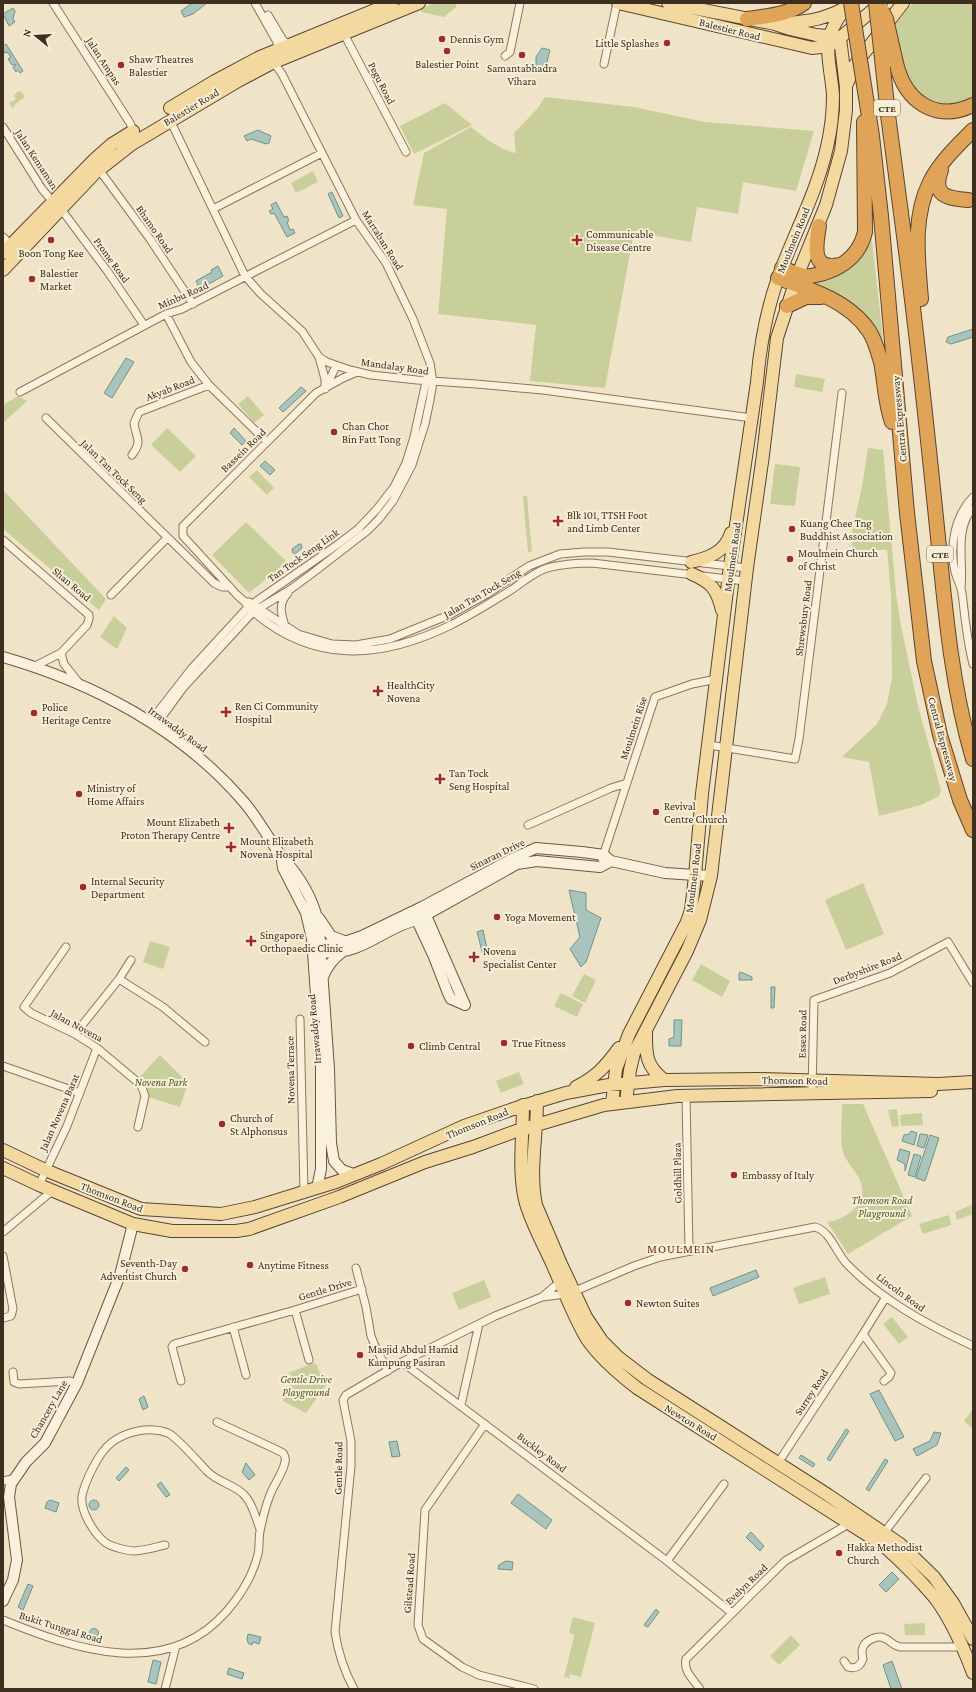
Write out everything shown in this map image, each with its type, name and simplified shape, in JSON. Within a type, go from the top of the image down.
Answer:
[{"type":"highway","points":[[752,20],[775,14],[804,3]]},
{"type":"highway","points":[[876,3],[886,19],[899,76],[905,87],[915,99],[927,107],[949,112],[962,110],[973,105]]},
{"type":"highway","name":"Central Expressway","points":[[876,3],[888,115],[925,408],[950,659],[964,730],[973,759]]},
{"type":"highway","name":"Central Expressway","points":[[849,5],[872,136],[881,216],[907,513],[924,661],[940,734],[960,800],[973,830]]},
{"type":"highway","points":[[796,279],[812,276],[843,264],[858,250],[863,241],[865,232],[863,128],[867,104]]},
{"type":"highway","points":[[925,408],[928,396],[919,278],[918,224],[922,202],[930,181],[944,162],[973,130]]},
{"type":"highway","points":[[944,162],[938,179],[938,188],[943,195],[950,198],[970,199]]},
{"type":"highway","points":[[819,226],[816,247],[817,258],[820,262],[833,266],[843,264]]},
{"type":"highway","points":[[780,273],[796,279],[843,306],[858,318],[869,331],[881,363],[891,422],[900,435]]},
{"type":"highway","points":[[786,306],[806,297],[828,298]]},
{"type":"main road","name":"Balestier Road","points":[[5,245],[57,206],[95,173],[132,144],[170,120],[223,88],[392,3]]},
{"type":"main road","name":"Balestier Road","points":[[376,10],[419,3]]},
{"type":"main road","name":"Balestier Road","points":[[617,3],[812,48],[833,40]]},
{"type":"main road","name":"Balestier Road","points":[[668,3],[775,24],[833,40]]},
{"type":"main road","points":[[833,40],[881,3]]},
{"type":"main road","points":[[846,87],[854,66],[903,3]]},
{"type":"main road","name":"Balestier Road","points":[[775,24],[816,20],[827,17],[849,5]]},
{"type":"main road","points":[[833,40],[836,22],[849,5]]},
{"type":"main road","points":[[752,20],[760,28],[757,36]]},
{"type":"main road","name":"Balestier Road","points":[[170,108],[215,81],[277,49],[288,44],[342,29]]},
{"type":"main road","name":"Moulmein Road","points":[[626,1102],[634,1053],[689,946],[700,920],[711,876],[727,748],[745,581],[763,455],[772,373],[778,338],[786,306],[819,226],[832,187],[841,151],[846,110],[846,87],[833,40]]},
{"type":"main road","name":"Moulmein Road","points":[[612,1104],[619,1058],[629,1034],[687,922],[691,910],[702,794],[728,579],[763,333],[780,273],[815,186],[827,147],[831,124],[833,96],[833,40]]},
{"type":"main road","name":"Balestier Road","points":[[3,270],[24,247],[95,159],[112,144],[133,131]]},
{"type":"main road","points":[[724,617],[718,594],[713,586],[691,568],[722,549],[730,538],[737,516]]},
{"type":"main road","points":[[646,1028],[647,1059],[654,1072],[664,1080]]},
{"type":"main road","points":[[566,1092],[589,1080],[603,1069],[629,1034]]},
{"type":"main road","name":"Thomson Road","points":[[3,1150],[45,1170],[124,1203],[148,1210],[221,1214],[255,1207],[317,1188],[381,1164],[464,1126],[566,1092],[614,1084],[664,1080],[812,1080],[938,1084],[973,1082]]},
{"type":"main road","name":"Thomson Road","points":[[3,1168],[52,1191],[133,1224],[172,1231],[236,1231],[249,1229],[339,1197],[425,1162],[523,1129],[612,1104],[686,1096],[812,1092],[973,1090]]},
{"type":"main road","name":"Newton Road","points":[[537,1101],[534,1173],[536,1205],[561,1264],[573,1313],[588,1340],[602,1357],[626,1379],[825,1500],[854,1519],[883,1544],[907,1567],[935,1599],[963,1647],[973,1673]]},
{"type":"main road","points":[[523,1106],[523,1129]]},
{"type":"main road","name":"Newton Road","points":[[523,1129],[522,1170],[525,1200],[532,1219],[560,1282],[602,1341],[618,1357],[651,1382],[778,1463],[825,1500]]},
{"type":"main road","name":"Newton Road","points":[[854,1519],[884,1533],[900,1544],[934,1577],[953,1603],[973,1639]]},
{"type":"street","name":"Jalan Ampas","points":[[53,3],[130,123],[133,131]]},
{"type":"street","points":[[255,3],[277,42],[277,49]]},
{"type":"street","points":[[260,3],[282,40],[288,44]]},
{"type":"street","points":[[516,3],[505,56],[510,52],[520,3]]},
{"type":"street","name":"Balestier Road","points":[[604,64],[617,3]]},
{"type":"street","name":"Pegu Road","points":[[342,29],[406,152]]},
{"type":"street","name":"Martaban Road","points":[[272,64],[279,69],[356,220],[386,263],[413,319],[430,364],[430,382]]},
{"type":"street","name":"Mandalay Road","points":[[170,120],[245,276],[261,294],[302,331],[319,357],[336,366],[371,376],[543,390],[752,418]]},
{"type":"street","name":"Jalan Kemaman","points":[[3,127],[42,190],[57,206]]},
{"type":"street","points":[[212,209],[322,153]]},
{"type":"street","name":"Bhamo Road","points":[[95,173],[100,173],[103,175],[150,239],[193,304]]},
{"type":"street","name":"Prome Road","points":[[57,206],[110,276],[144,326]]},
{"type":"street","name":"Minbu Road","points":[[20,392],[166,314],[193,304],[356,220]]},
{"type":"street","points":[[5,245],[14,248],[24,247]]},
{"type":"street","name":"Akyab Road","points":[[166,314],[191,362],[209,385],[267,442]]},
{"type":"street","points":[[319,357],[325,389]]},
{"type":"street","name":"Bassein Road","points":[[325,389],[334,374],[336,366]]},
{"type":"street","name":"Bassein Road","points":[[182,531],[183,526],[316,393],[357,372]]},
{"type":"street","name":"Tan Tock Seng Link","points":[[285,626],[280,608],[282,599],[291,589],[367,531],[393,501],[404,483],[415,457],[425,424],[430,382]]},
{"type":"street","name":"Tan Tock Seng Link","points":[[153,723],[251,606],[336,546],[358,529],[377,509],[394,487],[406,463],[430,382]]},
{"type":"street","name":"Akyab Road","points":[[132,455],[138,447],[140,441],[134,423],[139,412],[209,385]]},
{"type":"street","name":"Shrewsbury Road","points":[[709,745],[794,759],[799,739],[842,393]]},
{"type":"street","name":"Jalan Tan Tock Seng","points":[[46,418],[214,583],[222,587],[230,587]]},
{"type":"street","points":[[973,497],[964,507],[959,517],[955,532],[954,549],[955,572],[961,589],[973,664]]},
{"type":"street","points":[[961,589],[963,573],[961,551],[963,532],[965,521],[973,508]]},
{"type":"street","name":"Jalan Tan Tock Seng","points":[[182,531],[183,536],[230,587],[277,630],[313,646],[339,651],[356,652],[395,646],[453,624],[540,571],[561,565],[592,563],[691,568],[730,566],[747,568]]},
{"type":"street","points":[[111,595],[167,538]]},
{"type":"street","name":"Shan Road","points":[[3,540],[89,615],[87,625],[61,653],[35,666]]},
{"type":"street","name":"Jalan Tan Tock Seng","points":[[251,606],[298,634],[332,644],[356,645],[390,639],[449,615],[487,594],[529,566],[560,554],[608,552],[691,568],[728,579],[745,581]]},
{"type":"street","name":"Tan Tock Seng Link","points":[[251,606],[291,589]]},
{"type":"street","points":[[61,653],[64,664],[81,686]]},
{"type":"street","name":"Irrawaddy Road","points":[[3,657],[35,666],[81,686],[106,697],[153,723],[191,752],[227,784],[252,813],[301,882],[312,902],[317,917],[316,949],[321,1082],[322,1170],[317,1188]]},
{"type":"street","name":"Moulmein Rise","points":[[607,858],[627,783],[653,699],[656,696],[692,684],[717,679]]},
{"type":"street","points":[[528,825],[611,788],[627,783]]},
{"type":"street","name":"Sinaran Drive","points":[[316,949],[342,952],[353,949],[403,923],[474,878],[536,848],[550,848],[607,858],[662,871],[695,873],[711,876]]},
{"type":"street","name":"Irrawaddy Road","points":[[282,857],[283,868],[306,913],[322,978],[329,1069],[332,1153],[338,1165],[346,1172],[353,1174]]},
{"type":"street","name":"Sinaran Drive","points":[[316,949],[348,942],[419,913],[517,864],[536,861],[600,867],[607,858]]},
{"type":"street","points":[[419,913],[465,1005],[451,998],[434,957],[419,913]]},
{"type":"street","points":[[317,917],[333,938],[348,942]]},
{"type":"street","name":"Derbyshire Road","points":[[814,1000],[898,970],[948,942],[973,983]]},
{"type":"street","name":"Jalan Novena","points":[[66,947],[24,1007],[31,1013],[75,1034],[97,1048],[133,1077],[144,1090],[145,1096],[138,1127]]},
{"type":"street","points":[[322,978],[326,968],[333,959],[342,952]]},
{"type":"street","points":[[75,1034],[119,979],[131,960]]},
{"type":"street","points":[[119,979],[163,1007],[204,1042]]},
{"type":"street","name":"Essex Road","points":[[812,1092],[814,1000]]},
{"type":"street","name":"Novena Terrace","points":[[300,1019],[304,1192]]},
{"type":"street","name":"Jalan Novena Barat","points":[[39,1185],[67,1126],[97,1048]]},
{"type":"street","points":[[3,1066],[80,1093]]},
{"type":"street","name":"Goldhill Plaza","points":[[686,1096],[689,1250]]},
{"type":"street","points":[[3,1232],[52,1191]]},
{"type":"street","name":"Chancery Lane","points":[[3,1601],[13,1580],[17,1560],[8,1480],[45,1443],[77,1383],[120,1275],[133,1224]]},
{"type":"street","name":"Lincoln Road","points":[[689,1250],[811,1227],[822,1230],[848,1264],[886,1297],[926,1323],[973,1346]]},
{"type":"street","points":[[461,1406],[479,1324],[542,1297],[569,1295],[634,1266],[660,1257],[689,1250]]},
{"type":"street","points":[[3,1256],[13,1309],[11,1316],[3,1318]]},
{"type":"street","name":"Gentle Drive","points":[[356,1268],[362,1289],[371,1336],[388,1371]]},
{"type":"street","points":[[542,1297],[560,1282]]},
{"type":"street","name":"Gentle Drive","points":[[181,1381],[172,1345],[295,1310],[362,1289]]},
{"type":"street","name":"Surrey Road","points":[[778,1463],[886,1297]]},
{"type":"street","name":"Gentle Drive","points":[[295,1310],[309,1360]]},
{"type":"street","name":"Gentle Road","points":[[354,1689],[347,1677],[337,1646],[335,1632],[351,1466],[351,1441],[343,1400],[346,1395],[402,1362],[479,1324]]},
{"type":"street","points":[[233,1327],[246,1375]]},
{"type":"street","points":[[863,1334],[891,1373],[884,1381]]},
{"type":"street","name":"Buckley Road","points":[[402,1362],[667,1561],[732,1613]]},
{"type":"street","points":[[13,1372],[14,1382],[19,1384],[70,1381],[77,1383]]},
{"type":"street","name":"Bukit Tunggal Road","points":[[3,1620],[34,1633],[90,1650],[110,1653],[148,1653],[165,1650],[201,1635],[220,1619],[236,1601],[247,1582],[258,1554],[260,1529],[270,1496],[284,1467],[285,1460],[283,1453],[217,1422]]},
{"type":"street","name":"Gilstead Road","points":[[486,1424],[425,1510],[418,1625],[424,1639],[462,1667],[479,1675],[534,1689]]},
{"type":"street","name":"Bukit Tunggal Road","points":[[165,1545],[134,1551],[107,1544],[92,1529],[82,1503],[82,1495],[91,1472],[100,1456],[110,1443],[126,1433],[154,1429],[172,1435],[213,1477],[243,1494],[249,1501],[260,1529]]},
{"type":"street","points":[[884,1533],[926,1478]]},
{"type":"street","points":[[667,1561],[724,1484]]},
{"type":"street","name":"Evelyn Road","points":[[700,1689],[686,1671],[684,1665],[686,1659],[785,1561],[854,1519]]},
{"type":"street","points":[[844,1661],[848,1667],[853,1669],[857,1667],[863,1659],[862,1650],[865,1643],[879,1636],[900,1647],[963,1647]]},
{"type":"street","points":[[165,1689],[176,1646]]},
{"type":"green space","points":[[434,3],[457,3],[456,7],[444,17],[421,12],[421,9]]},
{"type":"green space","points":[[915,3],[970,3],[973,5],[973,98],[955,104],[931,101],[917,91],[905,75],[893,28],[910,6]]},
{"type":"green space","points":[[18,91],[21,91],[25,97],[12,108],[9,103],[16,99],[14,96]]},
{"type":"green space","points":[[545,97],[634,107],[705,122],[814,131],[796,191],[743,182],[738,214],[697,207],[691,242],[634,232],[605,388],[530,381],[536,325],[438,314],[447,209],[413,205],[424,153],[471,127],[498,146],[516,153],[514,133],[537,109]]},
{"type":"green space","points":[[445,103],[472,125],[414,154],[400,126]]},
{"type":"green space","points":[[313,171],[318,182],[296,193],[291,183]]},
{"type":"green space","points":[[872,240],[885,357],[880,338],[869,319],[853,305],[835,295],[806,283],[844,269],[858,258]]},
{"type":"green space","points":[[796,374],[825,379],[822,392],[794,387]]},
{"type":"green space","points":[[18,396],[27,401],[3,423],[3,405]]},
{"type":"green space","points":[[248,396],[264,415],[254,423],[238,404]]},
{"type":"green space","points":[[167,428],[196,456],[180,472],[151,445]]},
{"type":"green space","points":[[868,448],[883,450],[896,593],[900,621],[918,706],[941,790],[939,796],[921,805],[879,816],[869,762],[842,757],[877,724],[887,704],[892,678],[891,594],[887,550],[853,550],[851,536],[862,487]]},
{"type":"green space","points":[[775,464],[800,467],[795,506],[770,504]]},
{"type":"green space","points":[[257,470],[274,488],[267,495],[249,477]]},
{"type":"green space","points":[[3,490],[106,599],[99,610],[3,529]]},
{"type":"green space","points":[[523,496],[527,496],[532,552],[528,552]]},
{"type":"green space","points":[[246,522],[287,562],[249,593],[212,555]]},
{"type":"green space","points":[[114,616],[127,628],[117,649],[100,637]]},
{"type":"green space","points":[[863,883],[884,934],[846,950],[825,900]]},
{"type":"green space","points":[[150,941],[170,947],[163,969],[143,962]]},
{"type":"green space","points":[[701,964],[730,981],[722,997],[692,980]]},
{"type":"green space","points":[[584,974],[596,980],[585,1003],[572,996]]},
{"type":"green space","points":[[561,993],[583,1004],[577,1017],[554,1006]]},
{"type":"green space","name":"Novena Park","points":[[160,1055],[188,1083],[180,1107],[148,1097],[139,1078]]},
{"type":"green space","points":[[519,1072],[524,1084],[501,1093],[496,1081]]},
{"type":"green space","name":"Thomson Road Playground","points":[[842,1104],[863,1104],[912,1216],[848,1254],[827,1222],[841,1218],[853,1210],[861,1198],[862,1191],[861,1183],[857,1174],[843,1153],[841,1132]]},
{"type":"green space","points":[[897,1109],[899,1126],[892,1127],[888,1110]]},
{"type":"green space","points":[[922,1113],[923,1125],[901,1126],[900,1115]]},
{"type":"green space","points":[[971,1205],[973,1214],[957,1220],[955,1212]]},
{"type":"green space","points":[[949,1215],[951,1225],[923,1234],[919,1224]]},
{"type":"green space","points":[[825,1277],[830,1294],[799,1304],[793,1288]]},
{"type":"green space","points":[[484,1280],[491,1297],[459,1310],[452,1293]]},
{"type":"green space","points":[[892,1317],[908,1337],[899,1344],[883,1324]]},
{"type":"green space","name":"Gentle Drive Playground","points":[[314,1363],[317,1365],[320,1374],[329,1381],[306,1413],[283,1401],[293,1378],[288,1373]]},
{"type":"green space","points":[[973,1409],[973,1429],[964,1421]]},
{"type":"green space","points":[[573,1617],[595,1623],[581,1677],[570,1674],[569,1678],[564,1677],[574,1637],[573,1634],[569,1633]]},
{"type":"green space","points":[[925,1623],[925,1635],[905,1635],[904,1624]]},
{"type":"green space","points":[[791,1635],[800,1645],[779,1665],[770,1656]]},
{"type":"water","points":[[192,3],[207,3],[193,14],[184,17],[181,11]]},
{"type":"water","points":[[13,8],[15,11],[13,19],[15,22],[9,26],[3,14]]},
{"type":"water","points":[[6,44],[23,71],[20,73],[18,70],[16,72],[13,67],[16,65],[12,65],[8,59],[11,57],[7,52],[4,53],[3,46]]},
{"type":"water","points":[[542,48],[550,50],[545,70],[538,69],[538,66],[536,66],[536,57]]},
{"type":"water","points":[[258,130],[271,136],[269,143],[266,144],[251,139],[247,141],[244,136]]},
{"type":"water","points":[[332,192],[343,216],[339,218],[328,194]]},
{"type":"water","points":[[276,202],[284,217],[287,216],[289,221],[287,222],[290,230],[293,229],[295,233],[287,237],[274,213],[271,214],[269,211],[273,209],[271,205]]},
{"type":"water","points":[[218,266],[223,276],[200,289],[196,281],[212,272],[211,270]]},
{"type":"water","points":[[973,329],[973,337],[951,344],[946,342],[948,337]]},
{"type":"water","points":[[126,358],[134,362],[112,398],[104,393]]},
{"type":"water","points":[[301,387],[306,391],[283,412],[279,408]]},
{"type":"water","points":[[234,428],[246,441],[242,445],[230,433]]},
{"type":"water","points":[[265,461],[275,470],[270,475],[260,466]]},
{"type":"water","points":[[301,544],[302,548],[295,554],[293,553],[292,549]]},
{"type":"water","points":[[569,890],[586,893],[586,910],[601,918],[586,962],[581,967],[570,949],[580,937]]},
{"type":"water","points":[[483,930],[488,953],[483,955],[477,932]]},
{"type":"water","points":[[741,972],[752,977],[752,980],[739,980],[739,973]]},
{"type":"water","points":[[771,987],[775,987],[774,1008],[771,1008]]},
{"type":"water","points":[[674,1020],[682,1020],[681,1046],[669,1046],[669,1039],[674,1037]]},
{"type":"water","points":[[911,1131],[917,1133],[914,1145],[902,1141],[904,1135],[909,1134]]},
{"type":"water","points":[[920,1134],[928,1135],[924,1148],[917,1146]]},
{"type":"water","points":[[930,1135],[939,1138],[925,1181],[916,1178]]},
{"type":"water","points":[[900,1149],[910,1152],[905,1171],[905,1164],[897,1160]]},
{"type":"water","points":[[914,1154],[921,1156],[915,1177],[908,1175]]},
{"type":"water","points":[[756,1270],[759,1277],[713,1296],[710,1288]]},
{"type":"water","points":[[879,1390],[904,1437],[895,1441],[870,1394]]},
{"type":"water","points":[[144,1396],[148,1407],[143,1410],[139,1399]]},
{"type":"water","points":[[846,1429],[849,1431],[830,1461],[827,1459]]},
{"type":"water","points":[[934,1432],[941,1433],[937,1445],[917,1456],[913,1449],[930,1441]]},
{"type":"water","points":[[397,1441],[400,1456],[392,1457],[389,1442]]},
{"type":"water","points":[[801,1455],[815,1464],[813,1467],[799,1458]]},
{"type":"water","points":[[885,1459],[888,1461],[869,1491],[866,1489]]},
{"type":"water","points":[[246,1463],[255,1475],[249,1480],[242,1472]]},
{"type":"water","points":[[126,1467],[129,1470],[119,1481],[116,1478]]},
{"type":"water","points":[[161,1482],[170,1495],[166,1497],[157,1485]]},
{"type":"water","points":[[518,1494],[552,1520],[546,1529],[511,1503]]},
{"type":"water","points":[[50,1500],[59,1503],[56,1512],[45,1508],[47,1502]]},
{"type":"water","points":[[94,1500],[99,1505],[94,1510],[89,1505]]},
{"type":"water","points":[[751,1532],[764,1546],[760,1551],[746,1537]]},
{"type":"water","points":[[506,1561],[513,1562],[512,1570],[498,1569],[499,1565]]},
{"type":"water","points":[[892,1572],[899,1579],[886,1592],[879,1585]]},
{"type":"water","points":[[28,1584],[33,1586],[23,1610],[18,1607]]},
{"type":"water","points":[[656,1609],[659,1612],[648,1627],[644,1625]]},
{"type":"water","points":[[92,1629],[96,1629],[98,1633],[96,1637],[92,1637],[90,1635],[90,1631]]},
{"type":"water","points":[[248,1634],[261,1637],[259,1644],[253,1642],[252,1645],[248,1643]]},
{"type":"water","points":[[153,1660],[161,1662],[156,1684],[148,1682]]},
{"type":"water","points":[[892,1661],[902,1689],[891,1689],[883,1665]]},
{"type":"water","points":[[229,1668],[244,1673],[242,1679],[227,1674]]},
{"type":"place","name":"Dennis Gym","points":[[442,39]]},
{"type":"place","name":"Little Splashes","points":[[667,43]]},
{"type":"place","name":"Balestier Point","points":[[447,51]]},
{"type":"place","name":"Samantabhadra Vihara","points":[[522,55]]},
{"type":"place","name":"Shaw Theatres Balestier","points":[[121,65]]},
{"type":"place","name":"Boon Tong Kee","points":[[51,240]]},
{"type":"place","name":"Communicable Disease Centre","points":[[577,240]]},
{"type":"place","name":"Balestier Market","points":[[32,279]]},
{"type":"place","name":"Chan Chor Bin Fatt Tong","points":[[334,432]]},
{"type":"place","name":"Blk 101, TTSH Foot and Limb Center","points":[[558,521]]},
{"type":"place","name":"Kuang Chee Tng Buddhist Association","points":[[792,529]]},
{"type":"place","name":"Moulmein Church of Christ","points":[[790,559]]},
{"type":"place","name":"HealthCity Novena","points":[[378,691]]},
{"type":"place","name":"Ren Ci Community Hospital","points":[[226,712]]},
{"type":"place","name":"Police Heritage Centre","points":[[34,713]]},
{"type":"place","name":"Tan Tock Seng Hospital","points":[[440,779]]},
{"type":"place","name":"Ministry of Home Affairs","points":[[79,794]]},
{"type":"place","name":"Revival Centre Church","points":[[656,812]]},
{"type":"place","name":"Mount Elizabeth Proton Therapy Centre","points":[[229,828]]},
{"type":"place","name":"Mount Elizabeth Novena Hospital","points":[[231,847]]},
{"type":"place","name":"Internal Security Department","points":[[83,887]]},
{"type":"place","name":"Yoga Movement","points":[[497,917]]},
{"type":"place","name":"Singapore Orthopaedic Clinic","points":[[251,941]]},
{"type":"place","name":"Novena Specialist Center","points":[[474,957]]},
{"type":"place","name":"True Fitness","points":[[504,1043]]},
{"type":"place","name":"Climb Central","points":[[411,1046]]},
{"type":"place","name":"Church of St Alphonsus","points":[[222,1124]]},
{"type":"place","name":"Embassy of Italy","points":[[734,1175]]},
{"type":"place","name":"Anytime Fitness","points":[[250,1265]]},
{"type":"place","name":"Seventh-Day Adventist Church","points":[[185,1269]]},
{"type":"place","name":"Newton Suites","points":[[628,1303]]},
{"type":"place","name":"Masjid Abdul Hamid Kampung Pasiran","points":[[360,1355]]},
{"type":"place","name":"Hakka Methodist Church","points":[[839,1553]]},
{"type":"district","name":"MOULMEIN","points":[[681,1249]]}]
